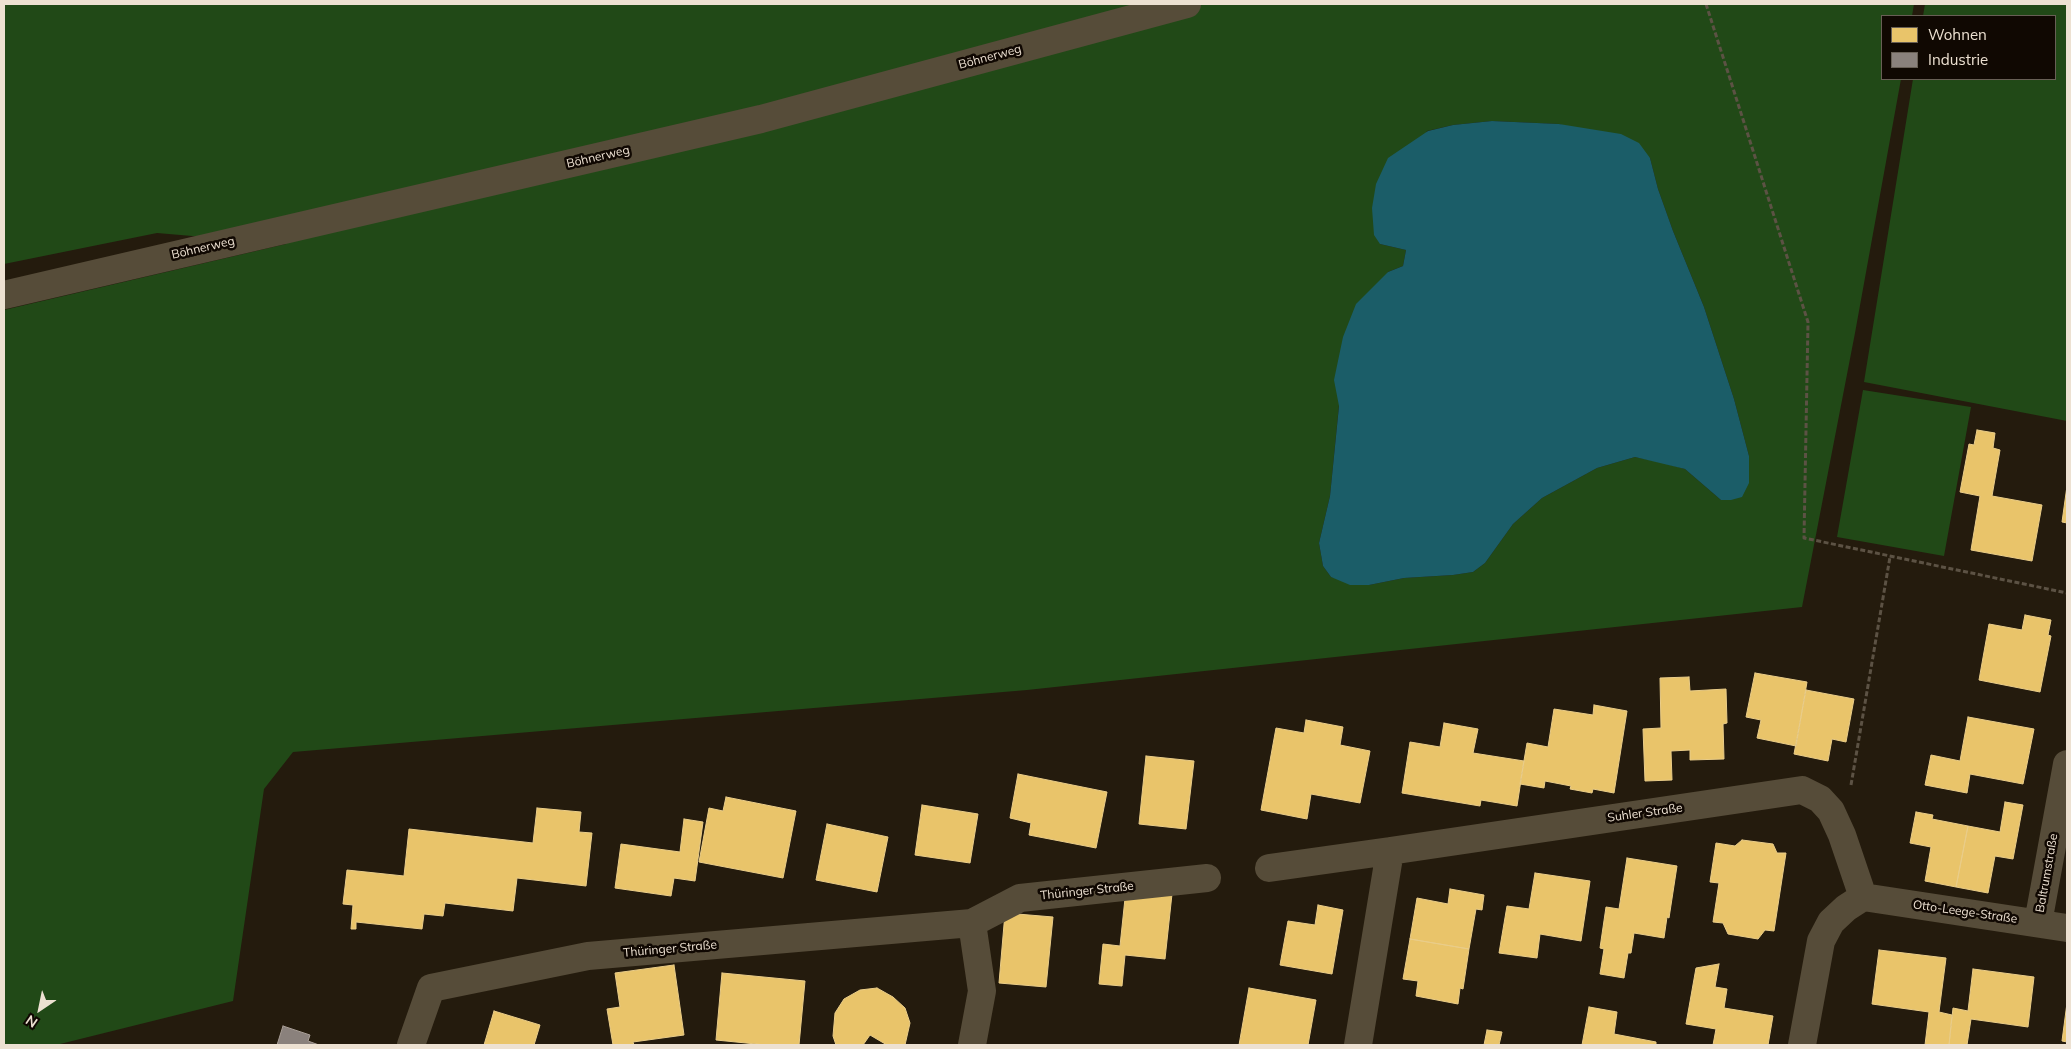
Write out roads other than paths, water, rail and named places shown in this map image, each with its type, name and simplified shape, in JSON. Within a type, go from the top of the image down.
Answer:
[{"type":"street","name":"Böhnerweg","points":[[4,295],[761,119],[1187,4]]},
{"type":"street","name":"Baltrumstraße","points":[[2038,923],[2067,764]]},
{"type":"street","name":"Suhler Straße","points":[[1390,850],[1802,790],[1820,799],[1831,811],[1842,835],[1863,897]]},
{"type":"street","points":[[1269,868],[1390,850],[1358,1045]]},
{"type":"street","name":"Thüringer Straße","points":[[411,1045],[431,988],[588,956],[972,923],[1020,898],[1207,878]]},
{"type":"street","name":"Otto-Leege-Straße","points":[[1863,897],[2067,928]]},
{"type":"street","points":[[1802,1045],[1821,941],[1831,922],[1846,908],[1863,897]]},
{"type":"street","points":[[972,923],[982,991],[972,1045]]},
{"type":"water","points":[[1492,121],[1559,124],[1621,134],[1639,143],[1650,158],[1658,189],[1704,307],[1734,399],[1749,456],[1749,483],[1742,497],[1721,500],[1685,469],[1635,457],[1597,468],[1542,498],[1513,524],[1485,563],[1473,572],[1404,578],[1369,585],[1350,585],[1331,577],[1323,566],[1319,543],[1330,496],[1339,406],[1334,380],[1343,337],[1356,304],[1388,272],[1403,266],[1406,250],[1380,244],[1374,235],[1372,208],[1376,184],[1388,158],[1428,131],[1453,125]]}]
